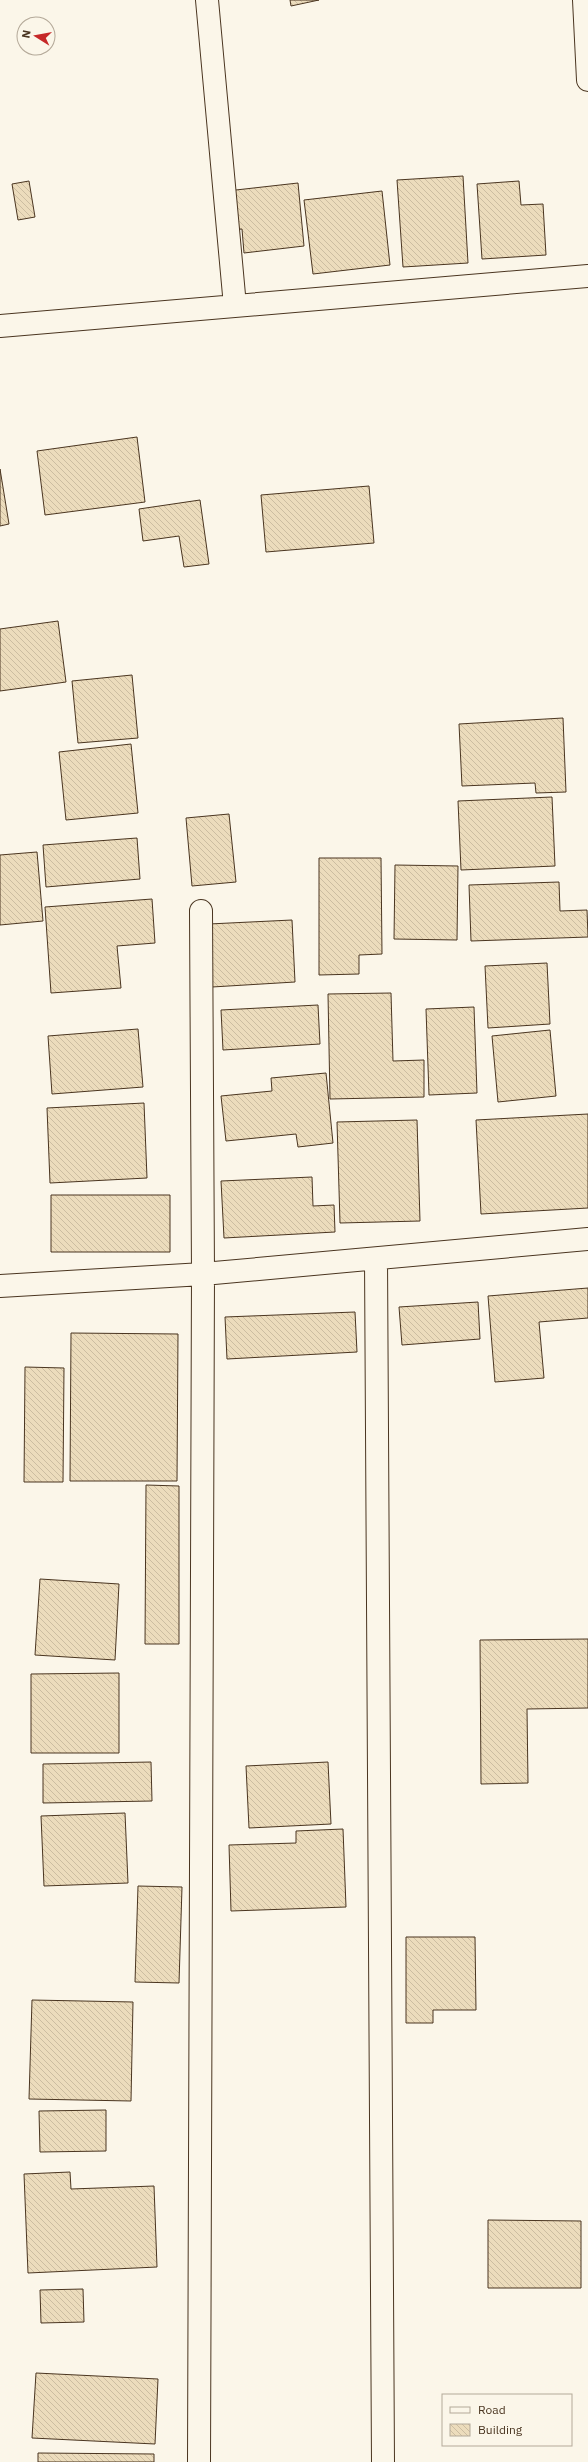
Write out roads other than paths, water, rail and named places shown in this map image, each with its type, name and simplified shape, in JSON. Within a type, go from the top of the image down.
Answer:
[{"type":"street","points":[[207,0],[235,306]]},
{"type":"street","points":[[584,0],[588,80]]},
{"type":"street","points":[[0,326],[588,276]]},
{"type":"street","points":[[198,2462],[203,1274],[201,911]]},
{"type":"street","points":[[0,1286],[203,1274],[588,1239]]},
{"type":"street","points":[[376,1259],[383,2462]]}]
